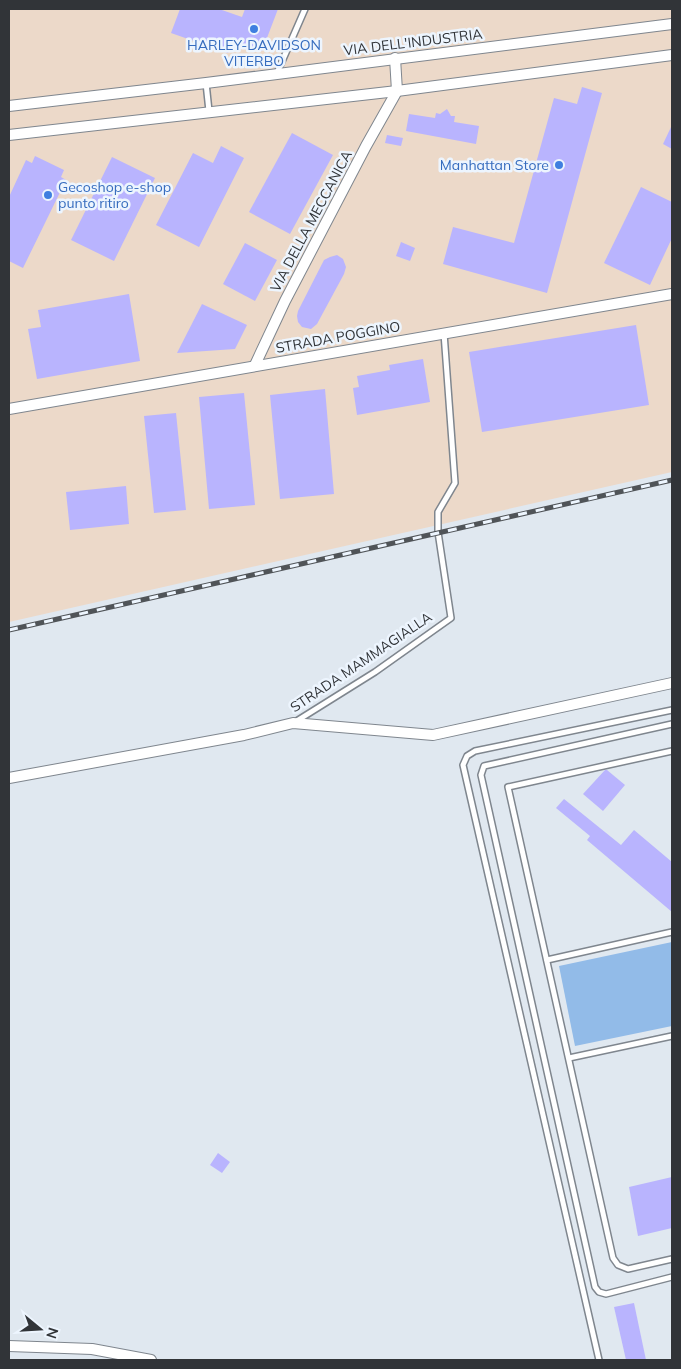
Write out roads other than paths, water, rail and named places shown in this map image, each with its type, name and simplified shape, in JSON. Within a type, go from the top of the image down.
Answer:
[{"type":"street","name":"VIA DELL'INDUSTRIA","points":[[9,106],[672,24]]},
{"type":"street","points":[[9,135],[397,91],[672,56]]},
{"type":"street","points":[[395,58],[397,91]]},
{"type":"street","name":"VIA DELLA MECCANICA","points":[[255,366],[289,292],[397,91]]},
{"type":"street","name":"STRADA POGGINO","points":[[9,409],[672,294]]},
{"type":"street","name":"STRADA MAMMAGIALLA","points":[[9,778],[244,735],[293,723],[433,735],[672,683]]},
{"type":"street","points":[[9,1346],[92,1349],[152,1360]]},
{"type":"lane","points":[[277,73],[305,9]]},
{"type":"lane","points":[[206,83],[209,111]]},
{"type":"lane","name":"STRADA MAMMAGIALLA","points":[[293,723],[375,672],[451,618],[438,532],[438,512],[455,483],[444,333]]},
{"type":"lane","points":[[599,1360],[463,765],[467,756],[475,751],[672,710]]},
{"type":"lane","points":[[672,724],[484,766],[481,775],[595,1287],[599,1292],[606,1294],[672,1277]]},
{"type":"lane","points":[[672,751],[508,787],[613,1258],[618,1265],[628,1269],[672,1259]]},
{"type":"lane","points":[[546,960],[672,932]]},
{"type":"lane","points":[[568,1058],[672,1036]]},
{"type":"railway","points":[[9,630],[672,480]]},
{"type":"place","name":"HARLEY-DAVIDSON VITERBO","points":[[254,29]]},
{"type":"place","name":"Manhattan Store","points":[[559,165]]},
{"type":"place","name":"Gecoshop e-shop punto ritiro","points":[[48,195]]}]
